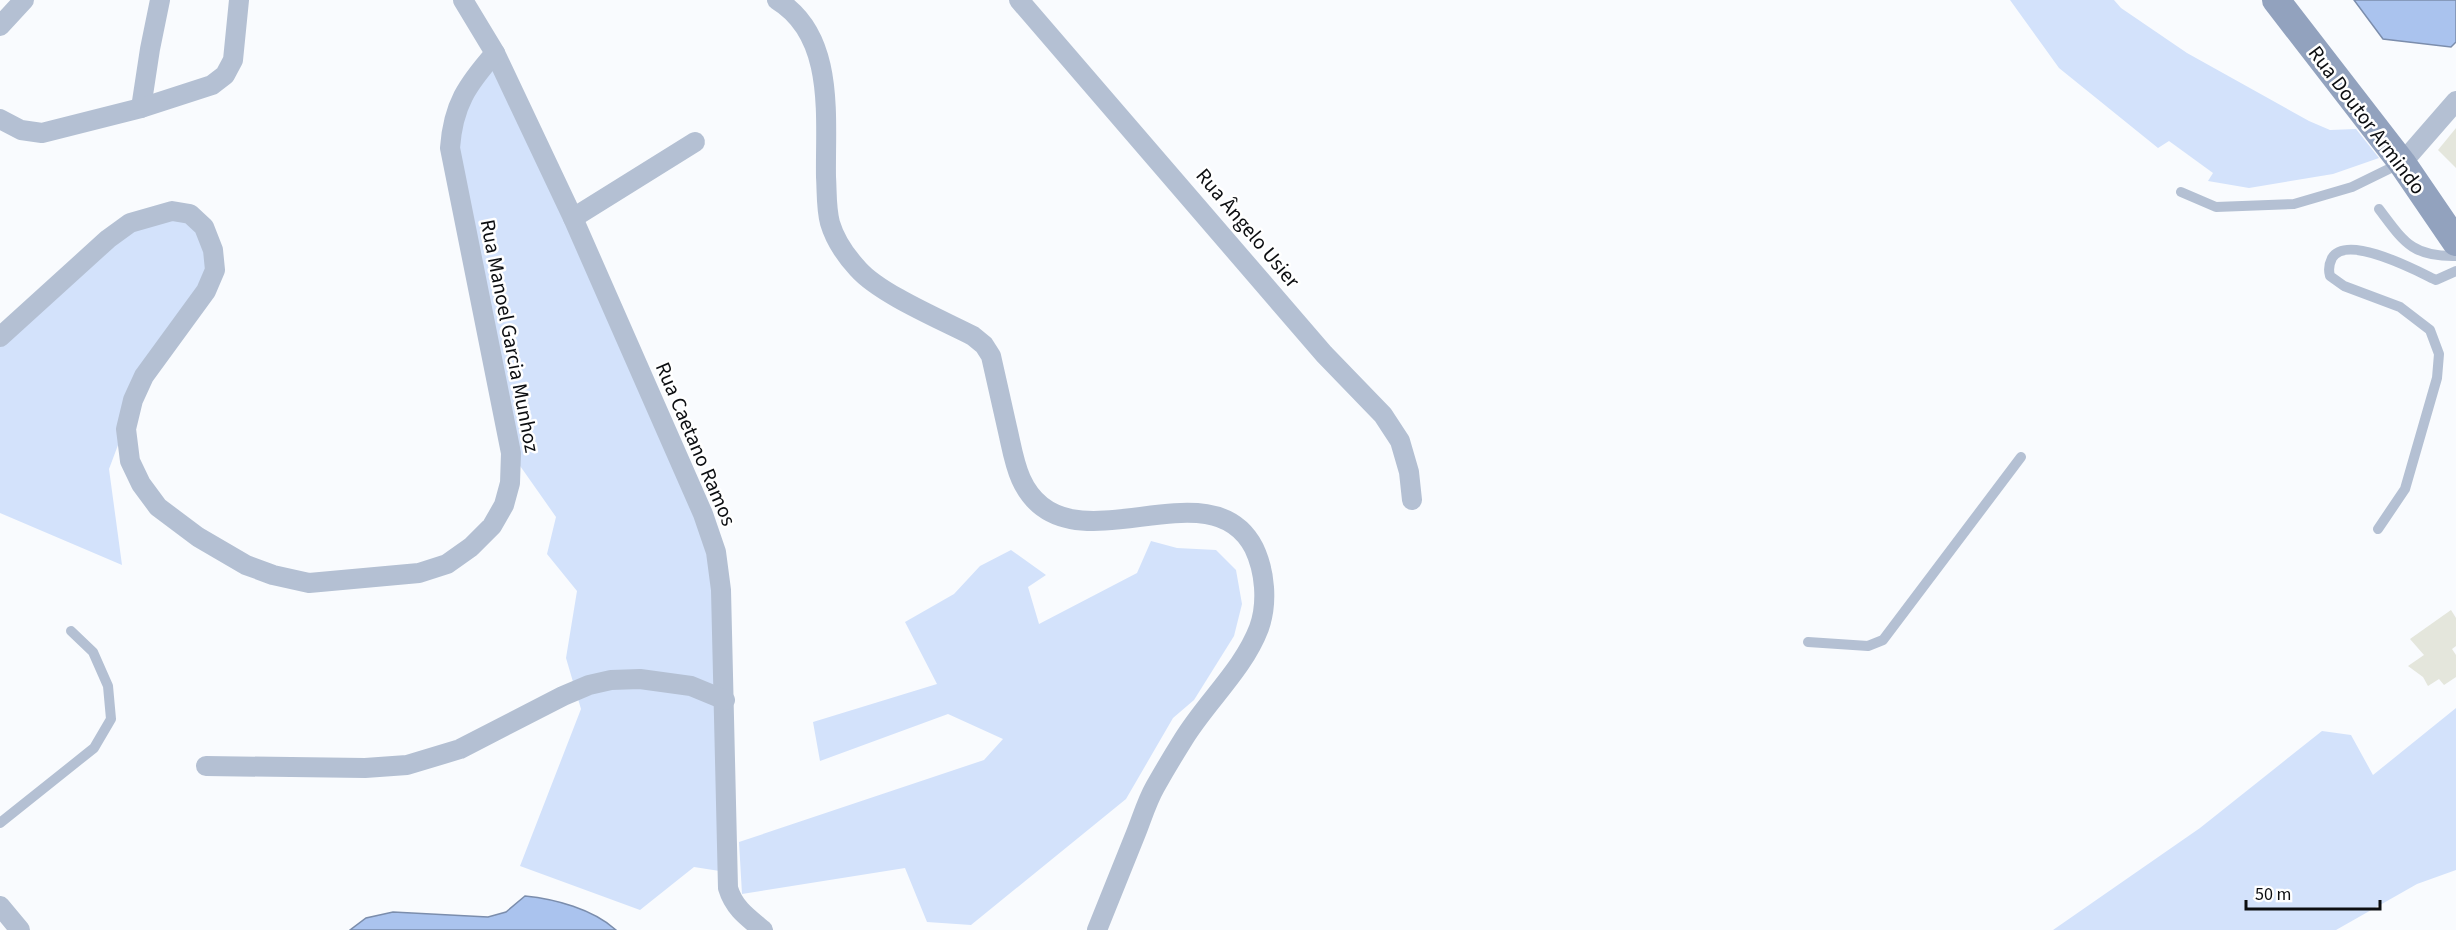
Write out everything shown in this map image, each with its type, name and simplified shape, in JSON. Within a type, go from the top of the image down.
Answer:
[{"type":"street","points":[[0,26],[24,0]]},
{"type":"street","points":[[141,108],[160,0]]},
{"type":"street","points":[[0,119],[21,130],[42,133],[141,108],[212,85],[225,75],[233,60],[239,0]]},
{"type":"street","name":"Rua Caetano Ramos","points":[[463,0],[495,53],[573,218],[703,514],[716,552],[721,590],[725,700],[728,888],[741,912],[763,930]]},
{"type":"street","points":[[777,0],[800,21],[811,37],[821,61],[824,87],[827,206],[837,240],[861,272],[877,286],[973,336],[984,345],[991,356],[1021,480],[1031,494],[1043,507],[1063,517],[1080,521],[1098,522],[1206,513],[1240,529],[1253,546],[1262,568],[1264,599],[1259,627],[1243,658],[1185,737],[1154,789],[1097,930]]},
{"type":"street","name":"Rua Ângelo Usier","points":[[1019,0],[1324,354],[1383,416],[1400,441],[1409,472],[1412,500]]},
{"type":"street","name":"Rua Doutor Armindo","points":[[2276,0],[2402,163],[2456,242]]},
{"type":"street","name":"Rua Manoel Garcia Munhoz","points":[[0,337],[108,239],[130,223],[172,211],[190,214],[204,227],[213,250],[215,270],[206,291],[144,376],[133,400],[126,429],[130,461],[141,484],[158,507],[198,537],[246,566],[273,575],[309,583],[419,573],[447,564],[471,547],[492,526],[504,506],[510,483],[511,453],[450,148],[452,124],[459,103],[471,81],[495,53]]},
{"type":"street","points":[[2402,163],[2456,101]]},
{"type":"street","points":[[573,218],[694,142]]},
{"type":"street","points":[[206,766],[365,768],[407,765],[460,749],[563,696],[589,685],[611,680],[640,679],[691,686],[725,700]]},
{"type":"street","points":[[0,906],[20,930]]},
{"type":"lane","points":[[2181,192],[2216,207],[2294,204],[2352,187],[2402,163]]},
{"type":"lane","points":[[2379,209],[2400,236],[2413,248],[2436,256],[2456,256]]},
{"type":"lane","points":[[2379,529],[2405,489],[2437,378],[2439,354],[2430,330],[2400,307],[2344,286],[2330,276],[2329,265],[2333,255],[2343,250],[2381,255],[2436,280],[2456,271]]},
{"type":"lane","points":[[1808,642],[1868,646],[1883,640],[2021,457]]},
{"type":"lane","points":[[0,823],[94,748],[111,719],[108,686],[93,652],[71,631]]},
{"type":"shaded area","points":[[2010,0],[2114,0],[2121,8],[2187,53],[2309,121],[2330,130],[2356,129],[2379,158],[2333,174],[2249,188],[2208,181],[2213,173],[2169,141],[2158,148],[2059,68]]},
{"type":"shaded area","points":[[495,53],[716,552],[726,872],[694,867],[640,910],[520,866],[581,709],[566,658],[577,591],[547,554],[556,517],[511,453],[452,124]]},
{"type":"shaded area","points":[[190,214],[215,270],[144,376],[109,469],[122,565],[0,513],[0,337],[108,239]]},
{"type":"shaded area","points":[[1151,541],[1177,548],[1216,550],[1236,570],[1242,604],[1234,636],[1194,700],[1173,718],[1126,799],[971,925],[927,922],[905,868],[742,894],[739,842],[984,760],[1003,739],[948,714],[820,761],[813,722],[937,684],[905,622],[954,594],[980,566],[1011,550],[1046,575],[1028,587],[1039,624],[1137,573]]},
{"type":"shaded area","points":[[2456,708],[2456,870],[2417,884],[2336,930],[2053,930],[2200,828],[2322,731],[2351,735],[2373,775]]},
{"type":"water","points":[[2354,0],[2456,0],[2456,42],[2451,47],[2383,39]]},
{"type":"water","points":[[525,896],[573,906],[596,916],[616,930],[350,930],[366,918],[393,912],[488,917],[506,912]]},
{"type":"building","points":[[2456,128],[2456,168],[2438,150]]},
{"type":"building","points":[[2451,610],[2456,618],[2456,646],[2452,649],[2456,655],[2456,677],[2444,685],[2439,679],[2428,686],[2423,677],[2408,666],[2424,655],[2410,639]]}]
